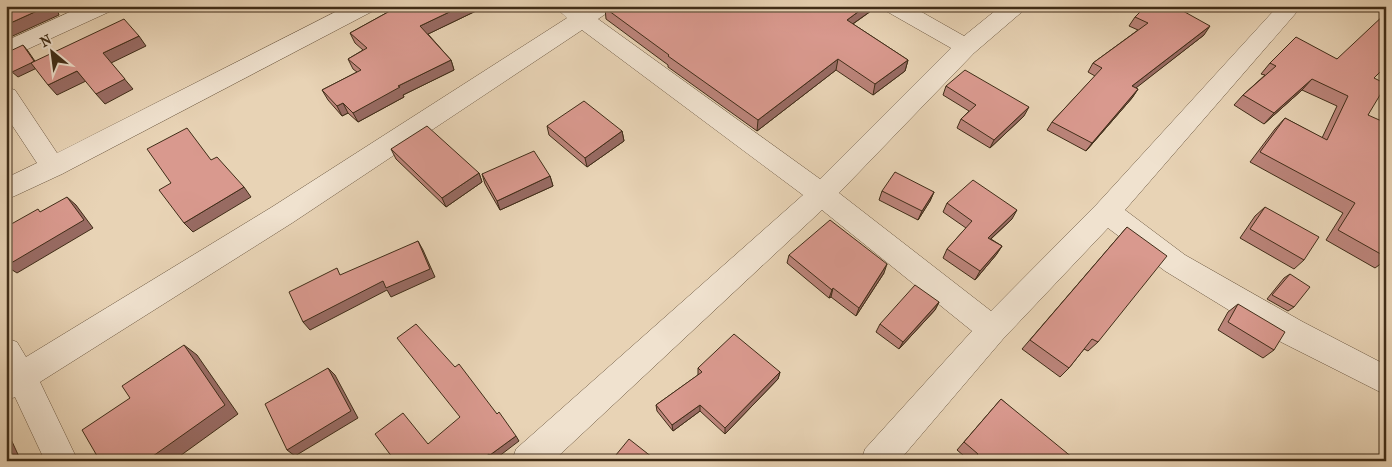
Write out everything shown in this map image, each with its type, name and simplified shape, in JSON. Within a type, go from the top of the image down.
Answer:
[{"type":"street","points":[[6,51],[103,6]]},
{"type":"street","points":[[6,190],[242,71],[365,6]]},
{"type":"street","points":[[894,6],[966,47]]},
{"type":"street","points":[[528,461],[821,194],[966,47],[1015,6]]},
{"type":"street","points":[[877,461],[992,330],[1107,212],[1255,44],[1291,6]]},
{"type":"street","points":[[62,461],[11,371],[282,215],[583,10],[821,194],[992,330]]},
{"type":"street","points":[[6,96],[53,167]]},
{"type":"street","points":[[1107,212],[1175,263],[1292,332],[1386,381]]},
{"type":"building","points":[[6,6],[48,6],[6,25]]},
{"type":"building","points":[[399,6],[462,6],[420,26],[451,60],[398,86],[400,87],[353,113],[343,103],[337,106],[322,90],[361,70],[348,59],[367,48],[350,33]]},
{"type":"building","points":[[608,6],[866,6],[847,20],[908,60],[875,84],[838,59],[758,120],[668,56],[605,8]]},
{"type":"building","points":[[1146,6],[1187,6],[1183,11],[1210,26],[1132,86],[1138,89],[1092,143],[1052,122],[1102,68],[1093,63],[1148,23],[1135,17]]},
{"type":"building","points":[[1386,13],[1386,66],[1374,78],[1386,85],[1368,115],[1386,123],[1386,180],[1383,186],[1386,187],[1386,257],[1338,230],[1355,203],[1260,152],[1285,118],[1327,140],[1348,96],[1312,79],[1274,113],[1243,95],[1276,66],[1270,63],[1296,37],[1337,59]]},
{"type":"building","points":[[124,19],[139,36],[103,53],[125,79],[96,94],[77,71],[48,85],[31,63]]},
{"type":"building","points":[[23,45],[34,61],[12,72],[6,62],[6,53]]},
{"type":"building","points":[[965,70],[1029,107],[994,140],[961,119],[976,105],[946,86]]},
{"type":"building","points":[[584,101],[622,131],[585,158],[547,126]]},
{"type":"building","points":[[427,126],[479,173],[442,198],[391,149]]},
{"type":"building","points":[[187,128],[211,160],[217,157],[244,187],[184,223],[159,190],[171,183],[147,149]]},
{"type":"building","points":[[534,151],[550,176],[497,201],[482,174]]},
{"type":"building","points":[[895,172],[934,192],[922,211],[882,191]]},
{"type":"building","points":[[973,180],[1017,210],[988,238],[1002,246],[980,271],[947,249],[972,221],[947,203]]},
{"type":"building","points":[[67,197],[84,220],[6,266],[6,227],[38,209],[40,212]]},
{"type":"building","points":[[1265,207],[1319,237],[1304,260],[1250,229]]},
{"type":"building","points":[[830,220],[887,264],[859,308],[833,288],[832,290],[789,255]]},
{"type":"building","points":[[1127,227],[1167,256],[1098,342],[1092,339],[1069,368],[1030,340]]},
{"type":"building","points":[[418,241],[430,269],[386,288],[383,281],[303,322],[289,292],[337,268],[340,275]]},
{"type":"building","points":[[1290,274],[1310,287],[1294,307],[1272,295]]},
{"type":"building","points":[[915,285],[939,302],[903,342],[880,324]]},
{"type":"building","points":[[1238,304],[1285,332],[1274,350],[1228,322]]},
{"type":"building","points":[[416,324],[455,367],[459,364],[497,414],[499,412],[516,436],[480,461],[395,461],[375,434],[403,413],[428,444],[460,417],[397,338]]},
{"type":"building","points":[[734,334],[780,372],[725,428],[700,405],[672,425],[656,405],[702,372],[698,368]]},
{"type":"building","points":[[184,345],[225,405],[146,461],[100,461],[82,430],[130,398],[122,386]]},
{"type":"building","points":[[328,368],[351,411],[287,450],[265,404]]},
{"type":"building","points":[[1001,399],[1073,458],[1070,461],[973,461],[978,454],[964,442]]},
{"type":"building","points":[[629,439],[657,461],[611,461]]},
{"type":"building","points":[[6,453],[10,461],[6,461]]}]
